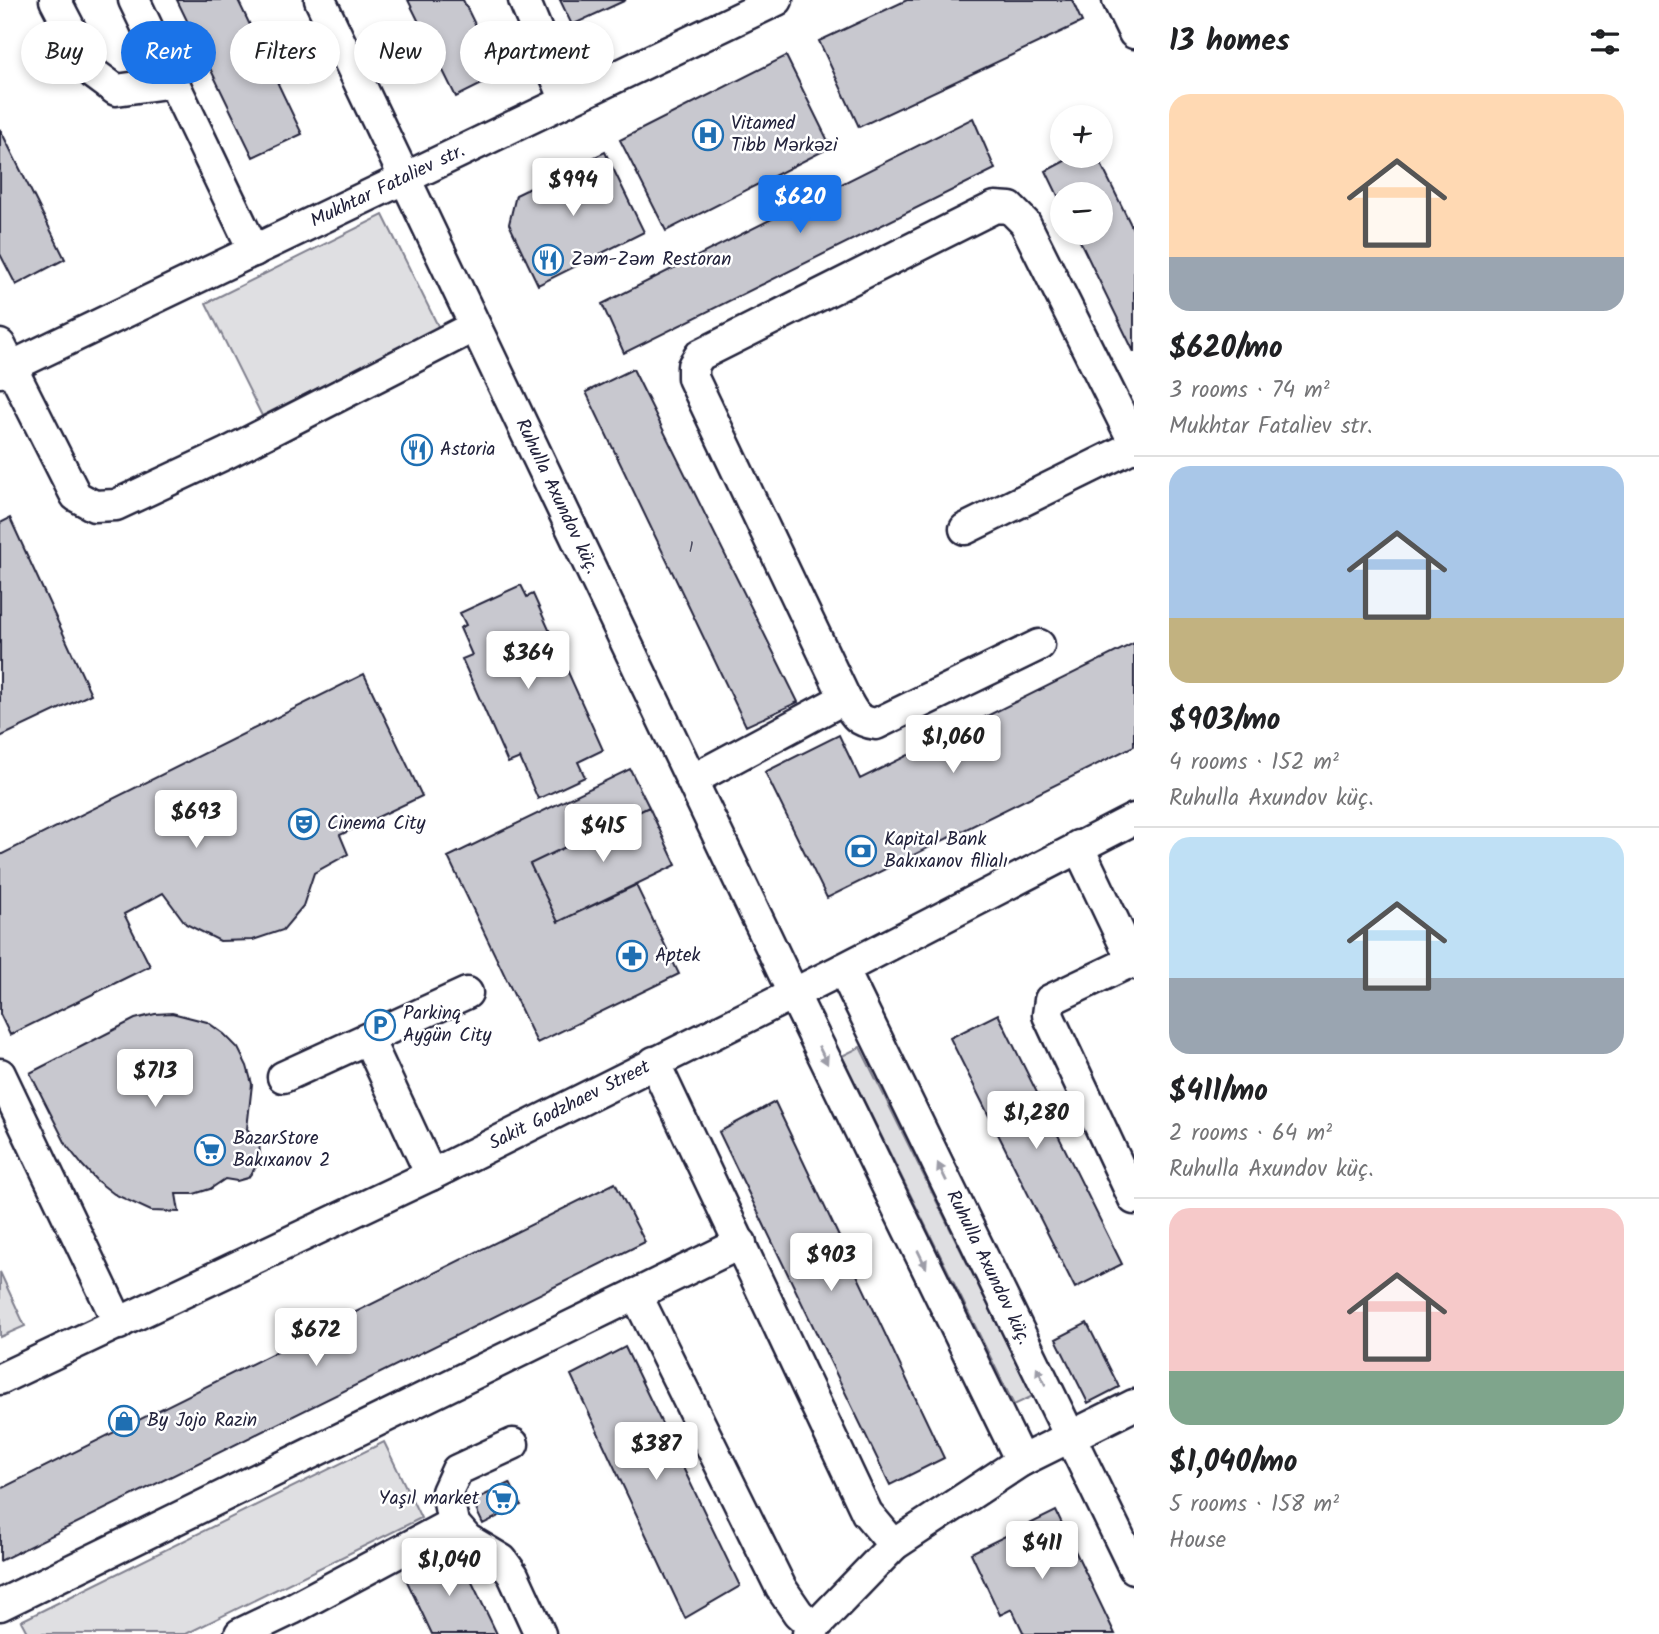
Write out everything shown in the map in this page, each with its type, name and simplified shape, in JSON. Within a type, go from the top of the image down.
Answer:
[{"type":"street","points":[[55,0],[93,73],[103,82],[116,90],[160,84]]},
{"type":"street","points":[[134,0],[144,21]]},
{"type":"street","name":"Ruhulla Axundov küç.","points":[[320,0],[793,993],[1021,1461]]},
{"type":"street","points":[[524,0],[566,101]]},
{"type":"street","name":"Mukhtar Fataliev str.","points":[[4,361],[254,251],[777,0]]},
{"type":"street","points":[[1118,0],[1134,33]]},
{"type":"street","points":[[175,84],[254,251]]},
{"type":"street","points":[[965,529],[1134,444],[1025,223],[1010,208],[995,207],[700,355],[693,366],[694,378],[845,698],[854,714],[863,722],[876,724],[1039,645]]},
{"type":"street","points":[[4,361],[76,496],[94,506],[116,505],[227,453],[475,326]]},
{"type":"street","points":[[692,780],[845,698]]},
{"type":"street","name":"Sakit Godzhaev Street","points":[[0,1379],[431,1175],[843,969],[1134,819]]},
{"type":"street","points":[[1078,846],[1133,963],[1050,1000],[1048,1015],[1134,1199]]},
{"type":"street","name":"Ruhulla Axundov küç.","points":[[843,969],[1134,1568]]},
{"type":"street","points":[[283,1077],[467,993]]},
{"type":"street","points":[[368,1039],[431,1175]]},
{"type":"street","points":[[654,1062],[867,1513],[894,1545]]},
{"type":"street","points":[[0,1074],[119,1324]]},
{"type":"street","points":[[0,1605],[741,1243]]},
{"type":"street","points":[[636,1293],[781,1588],[811,1631],[894,1545],[1021,1461],[1134,1405]]},
{"type":"street","points":[[513,1444],[457,1470],[447,1492],[453,1522],[467,1539],[502,1560],[513,1575],[540,1634]]},
{"type":"street","points":[[240,1634],[298,1622],[453,1522]]},
{"type":"shaded area","points":[[383,215],[439,328],[262,416],[206,303]]},
{"type":"shaded area","points":[[860,1047],[1033,1396],[1014,1405],[842,1056]]},
{"type":"shaded area","points":[[0,1272],[25,1326],[0,1337]]},
{"type":"shaded area","points":[[384,1442],[421,1518],[186,1634],[28,1634],[21,1621]]},
{"type":"building","points":[[177,0],[238,0],[248,21],[230,21],[230,84],[278,84],[302,134],[253,157],[216,81],[216,21],[187,21]]},
{"type":"building","points":[[408,0],[463,0],[473,21],[460,21],[460,84],[482,84],[456,97],[446,77],[446,21],[418,21]]},
{"type":"building","points":[[560,0],[626,0],[581,21],[570,21]]},
{"type":"building","points":[[907,0],[1072,0],[1082,22],[859,127],[819,41]]},
{"type":"building","points":[[786,56],[831,147],[666,231],[620,140]]},
{"type":"building","points":[[973,118],[995,169],[624,353],[602,304]]},
{"type":"building","points":[[0,129],[65,259],[16,285],[0,254]]},
{"type":"building","points":[[605,152],[644,232],[538,285],[509,224],[516,195]]},
{"type":"building","points":[[1052,168],[1103,168],[1110,182],[1051,182],[1046,171]]},
{"type":"building","points":[[1113,188],[1134,231],[1134,352],[1082,245],[1113,245]]},
{"type":"building","points":[[633,369],[798,702],[746,726],[586,392]]},
{"type":"building","points":[[10,518],[91,694],[0,737],[0,523]]},
{"type":"building","points":[[521,585],[527,597],[533,594],[603,750],[578,762],[585,777],[538,799],[520,758],[508,763],[462,659],[472,655],[460,628],[466,625],[460,613]]},
{"type":"building","points":[[1134,643],[1134,746],[827,898],[765,772],[839,735],[860,779]]},
{"type":"building","points":[[364,674],[422,796],[340,835],[348,854],[314,873],[303,906],[283,930],[253,940],[220,941],[186,924],[163,893],[124,914],[150,966],[10,1035],[0,1014],[0,855]]},
{"type":"building","points":[[630,769],[649,807],[530,864],[558,922],[636,885],[679,974],[537,1043],[448,857]]},
{"type":"building","points":[[649,807],[676,865],[558,922],[530,864]]},
{"type":"building","points":[[172,1013],[207,1022],[238,1048],[252,1084],[247,1129],[259,1141],[260,1154],[258,1164],[248,1178],[237,1181],[225,1179],[210,1189],[194,1194],[176,1194],[179,1212],[151,1211],[114,1194],[96,1180],[67,1146],[30,1073],[135,1019]]},
{"type":"building","points":[[998,1014],[1122,1264],[1075,1288],[950,1038]]},
{"type":"building","points":[[775,1102],[944,1458],[890,1485],[719,1132]]},
{"type":"building","points":[[615,1183],[645,1242],[0,1561],[0,1489]]},
{"type":"building","points":[[1087,1323],[1119,1387],[1088,1403],[1056,1339]]},
{"type":"building","points":[[625,1347],[740,1586],[685,1618],[571,1375]]},
{"type":"building","points":[[510,1483],[521,1505],[483,1524],[472,1501]]},
{"type":"building","points":[[1056,1511],[1115,1634],[1024,1634],[1012,1609],[1000,1615],[971,1553]]},
{"type":"building","points":[[456,1549],[497,1634],[432,1634],[404,1575]]},
{"type":"place","name":"Vitamed Tibb Mərkəzi","points":[[708,135]]},
{"type":"place","name":"Zəm-Zəm Restoran","points":[[548,260]]},
{"type":"place","name":"Astoria","points":[[417,450]]},
{"type":"place","name":"Cinema City","points":[[304,824]]},
{"type":"place","name":"Kapital Bank Bakıxanov filialı","points":[[861,851]]},
{"type":"place","name":"Aptek","points":[[632,956]]},
{"type":"place","name":"Parkinq Aygün City","points":[[380,1025]]},
{"type":"place","name":"BazarStore Bakıxanov 2","points":[[210,1150]]},
{"type":"place","name":"By Jojo Razin","points":[[124,1421]]},
{"type":"place","name":"Yaşıl market","points":[[502,1499]]}]
